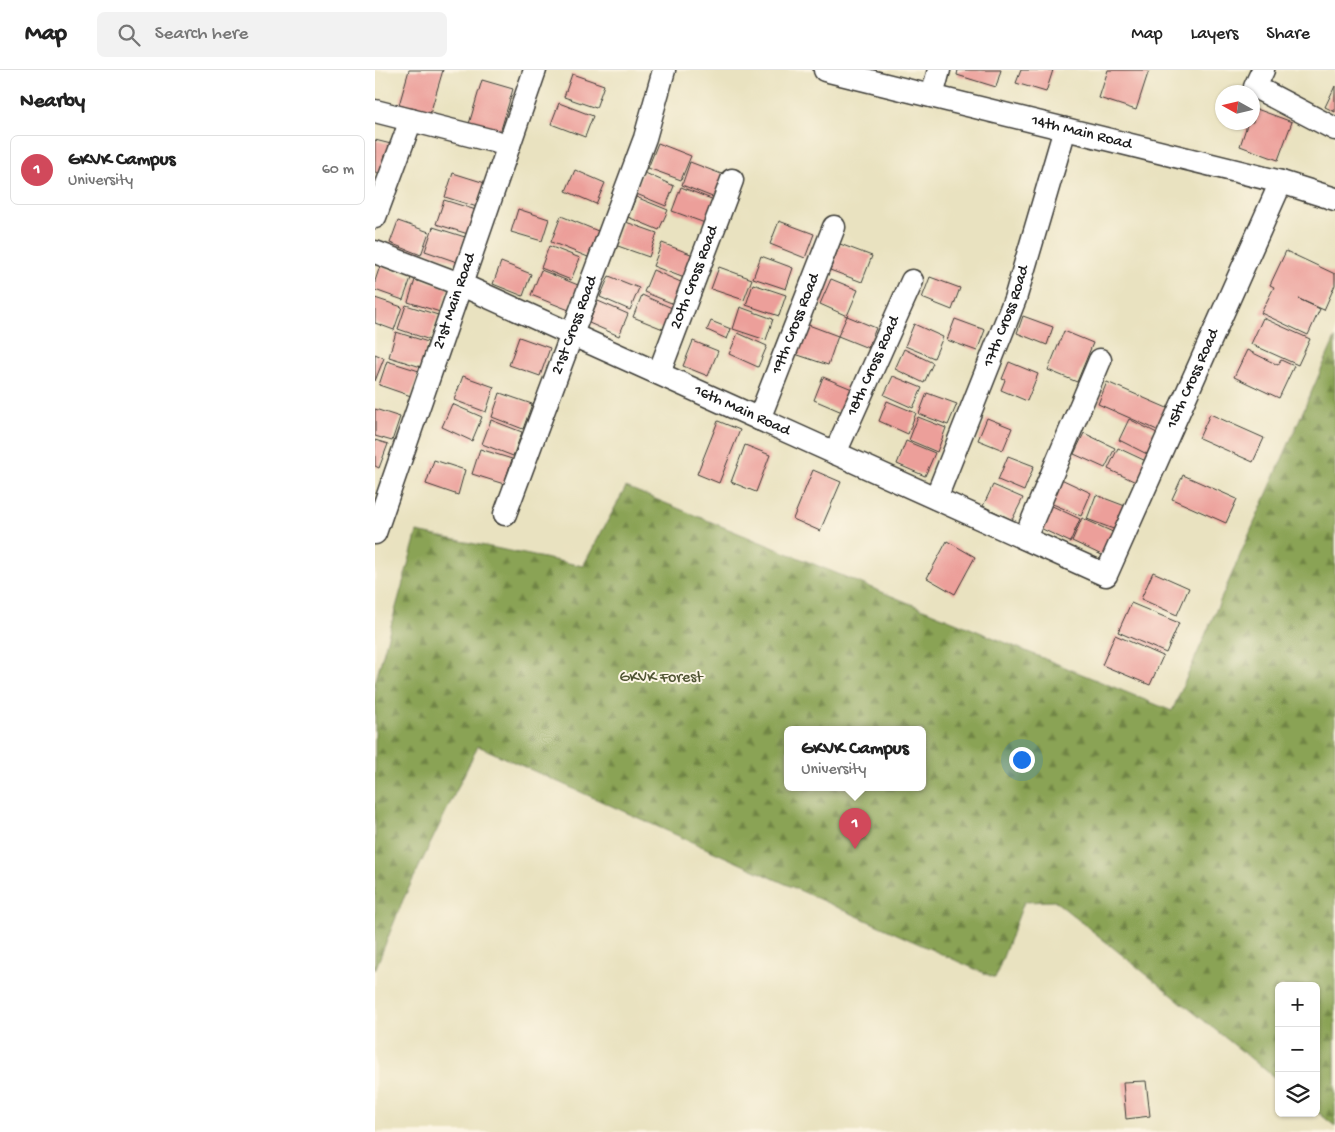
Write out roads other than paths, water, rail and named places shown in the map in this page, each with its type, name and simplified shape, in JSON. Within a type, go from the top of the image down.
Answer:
[{"type":"street","name":"21st Main Road","points":[[375,533],[535,70]]},
{"type":"street","name":"21st Cross Road","points":[[505,514],[645,138],[664,70]]},
{"type":"street","name":"14th Main Road","points":[[825,70],[1281,182],[1335,198]]},
{"type":"street","points":[[932,96],[939,70]]},
{"type":"street","points":[[1261,71],[1255,87],[1335,129]]},
{"type":"street","points":[[375,111],[509,145]]},
{"type":"street","points":[[375,215],[411,120]]},
{"type":"street","name":"17th Cross Road","points":[[936,498],[1015,299],[1065,129]]},
{"type":"street","name":"20th Cross Road","points":[[659,373],[732,180]]},
{"type":"street","name":"15th Cross Road","points":[[1106,575],[1281,182]]},
{"type":"street","name":"19th Cross Road","points":[[759,419],[834,228]]},
{"type":"street","name":"16th Main Road","points":[[375,252],[462,285],[1106,575]]},
{"type":"street","name":"18th Cross Road","points":[[835,453],[912,281]]},
{"type":"street","points":[[1025,538],[1100,360]]},
{"type":"place","name":"GKVK Campus","points":[[855,849]]},
{"type":"park label","name":"GKVK Forest","points":[[661,678]]}]
